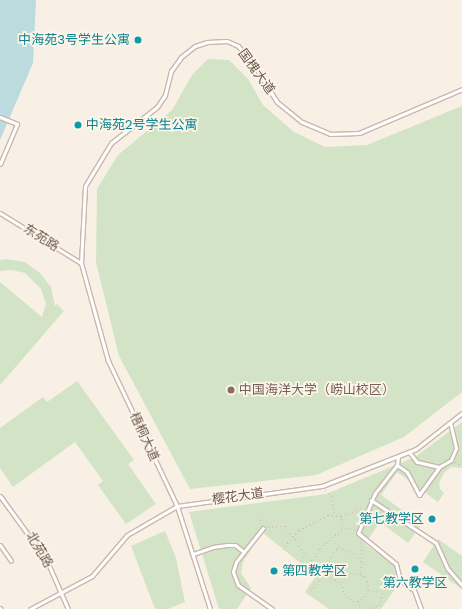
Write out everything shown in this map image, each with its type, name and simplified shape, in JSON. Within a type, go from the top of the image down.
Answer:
[{"type":"lane","name":"国槐大道","points":[[81,263],[85,186],[111,143],[157,107],[165,95],[171,72],[181,57],[194,46],[227,41],[238,46],[252,62],[277,102],[302,122],[330,134],[359,133],[462,89]]},
{"type":"lane","points":[[0,117],[17,124],[0,164]]},
{"type":"lane","name":"东苑路","points":[[0,213],[81,263]]},
{"type":"lane","name":"梧桐大道","points":[[81,263],[108,361],[177,506],[210,609]]},
{"type":"lane","name":"樱花大道","points":[[30,609],[61,590],[92,576],[127,535],[177,506],[322,486],[409,452],[462,413]]},
{"type":"lane","points":[[397,465],[407,472],[419,495],[439,467],[451,460],[456,448],[450,423]]},
{"type":"lane","points":[[409,452],[417,462],[439,467]]},
{"type":"lane","points":[[398,456],[397,465],[371,500],[358,529],[361,538],[396,564],[401,581],[414,590],[421,609]]},
{"type":"lane","name":"北苑路","points":[[1,498],[46,559],[61,590],[68,609]]},
{"type":"lane","points":[[371,500],[436,543],[447,568],[462,584]]},
{"type":"lane","points":[[263,528],[236,562],[233,572],[238,585],[272,609]]},
{"type":"lane","points":[[0,545],[11,561]]},
{"type":"lane","points":[[193,554],[227,545],[236,545],[244,552]]},
{"type":"path","points":[[451,460],[462,465]]},
{"type":"path","points":[[322,486],[332,496],[335,514]]},
{"type":"path","points":[[282,549],[292,535],[321,518],[335,514],[341,516],[355,509],[367,509]]},
{"type":"path","points":[[260,516],[263,528],[282,525],[292,535],[305,554],[328,573],[331,578],[342,582]]},
{"type":"path","points":[[341,516],[344,527]]},
{"type":"path","points":[[313,560],[320,548],[344,527],[358,529]]},
{"type":"path","points":[[360,574],[362,563],[361,538]]},
{"type":"path","points":[[309,594],[320,578],[328,573],[331,556],[338,547],[349,550],[362,563]]},
{"type":"path","points":[[299,564],[305,554]]},
{"type":"path","points":[[350,573],[360,574],[368,582],[369,590],[359,601],[347,598],[342,590],[342,582],[350,573]]},
{"type":"path","points":[[369,609],[379,605],[384,587],[398,584],[401,581]]},
{"type":"path","points":[[369,590],[382,592]]},
{"type":"path","points":[[359,601],[361,609]]},
{"type":"green space","points":[[208,59],[229,60],[248,79],[263,105],[294,132],[325,147],[367,145],[462,106],[462,392],[404,437],[316,475],[190,489],[119,356],[96,262],[97,189],[118,155],[172,110],[192,75]]},
{"type":"green space","points":[[7,259],[25,262],[40,273],[51,287],[55,306],[57,304],[64,311],[0,385],[0,282],[42,317],[46,304],[41,289],[25,273],[12,270],[0,271],[0,260]]},
{"type":"green space","points":[[77,381],[134,460],[128,464],[156,504],[126,524],[98,485],[103,481],[75,442],[13,487],[0,468],[0,428],[43,397],[47,402]]},
{"type":"green space","points":[[462,422],[462,468],[451,467],[444,473],[439,483],[440,489],[444,493],[438,502],[397,472],[381,495],[422,524],[408,543],[380,522],[365,544],[393,564],[400,582],[381,609],[329,609],[305,592],[316,576],[262,532],[243,562],[241,573],[251,588],[237,609],[219,609],[189,512],[326,494],[415,457]]},
{"type":"green space","points":[[165,531],[176,558],[185,602],[168,609],[155,609],[131,546]]},
{"type":"green space","points":[[438,539],[462,556],[462,589],[423,562]]},
{"type":"water","points":[[0,0],[36,0],[33,63],[0,140]]},
{"type":"place","name":"中海苑3号学生公寓","points":[[138,40]]},
{"type":"place","name":"中海苑2号学生公寓","points":[[78,125]]},
{"type":"place","name":"中国海洋大学（崂山校区）","points":[[231,390]]},
{"type":"place","name":"第七教学区","points":[[432,519]]},
{"type":"place","name":"第六教学区","points":[[415,569]]},
{"type":"place","name":"第四教学区","points":[[274,571]]}]
